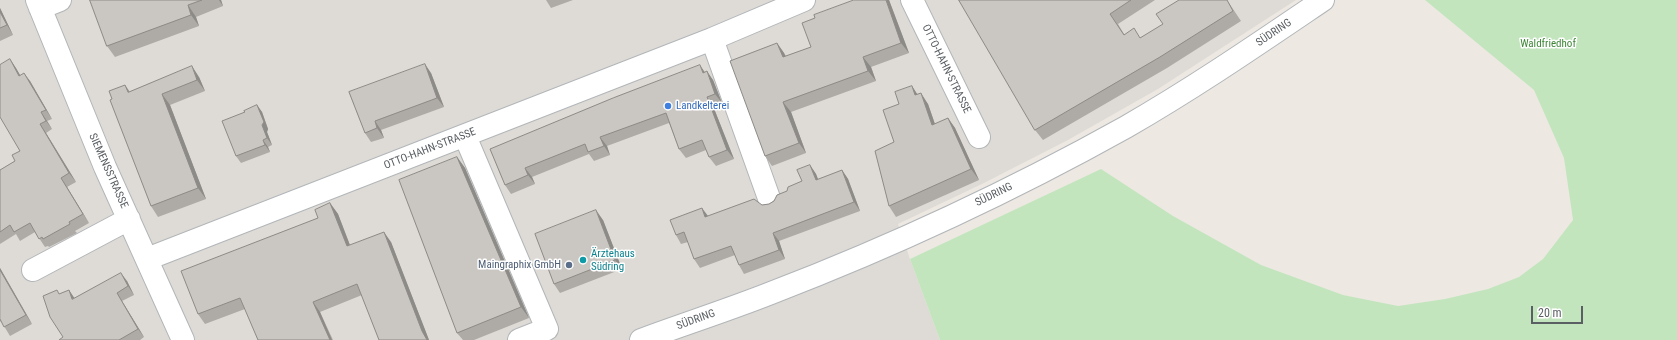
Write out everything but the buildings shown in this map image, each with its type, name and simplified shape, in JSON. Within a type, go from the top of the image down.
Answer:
[{"type":"street","name":"OTTO-HAHN-STRASSE","points":[[147,259],[712,39],[804,0]]},
{"type":"street","name":"OTTO-HAHN-STRASSE","points":[[912,0],[979,137]]},
{"type":"street","name":"SÜDRING","points":[[641,340],[806,280],[912,234],[1039,173],[1120,130],[1226,65],[1323,0]]},
{"type":"street","name":"SIEMENSSTRASSE","points":[[46,3],[75,95],[182,340]]},
{"type":"street","points":[[712,39],[770,201]]},
{"type":"street","points":[[465,136],[547,329],[519,340]]},
{"type":"street","points":[[33,270],[128,218]]},
{"type":"shaded area","points":[[0,0],[1296,0],[1158,89],[1068,140],[984,183],[898,224],[940,340],[0,340]]},
{"type":"green space","name":"Waldfriedhof","points":[[1425,0],[1677,0],[1677,340],[940,340],[910,259],[1101,169],[1173,216],[1261,265],[1343,295],[1398,306],[1445,299],[1488,289],[1519,277],[1543,259],[1573,220],[1564,158],[1534,90]]},
{"type":"place","name":"Landkelterei","points":[[668,106]]},
{"type":"place","name":"Ärztehaus Südring","points":[[583,260]]},
{"type":"place","name":"Maingraphix GmbH","points":[[569,265]]}]
